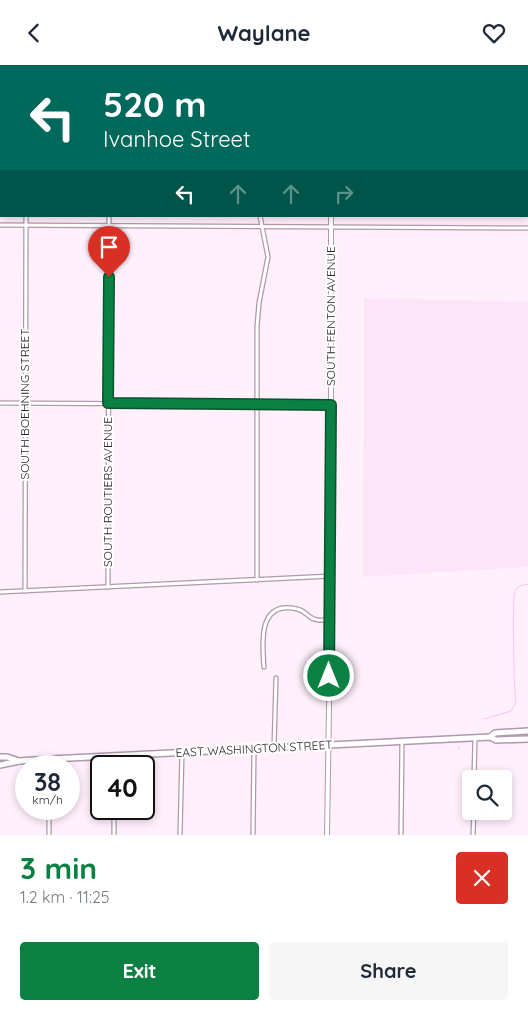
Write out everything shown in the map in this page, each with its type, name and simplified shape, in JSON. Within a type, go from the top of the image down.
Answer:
[{"type":"main road","name":"EAST WASHINGTON STREET","points":[[490,737],[495,733],[528,731]]},
{"type":"main road","name":"EAST WASHINGTON STREET","points":[[137,755],[490,737],[496,740],[528,739]]},
{"type":"main road","name":"EAST WASHINGTON STREET","points":[[0,757],[15,760]]},
{"type":"main road","name":"EAST WASHINGTON STREET","points":[[0,765],[15,762]]},
{"type":"street","name":"SOUTH BOEHNING STREET","points":[[25,591],[24,403],[26,217]]},
{"type":"street","name":"SOUTH ROUTIERS AVENUE","points":[[108,587],[110,217]]},
{"type":"street","points":[[257,580],[257,320],[268,257],[260,217]]},
{"type":"street","name":"SOUTH FENTON AVENUE","points":[[327,835],[331,576],[331,217]]},
{"type":"street","points":[[0,225],[528,228]]},
{"type":"street","points":[[0,403],[331,405]]},
{"type":"street","points":[[0,593],[331,576]]},
{"type":"street","points":[[264,667],[264,632],[271,612],[283,608],[296,608],[313,619],[330,620]]},
{"type":"street","points":[[274,748],[276,678]]},
{"type":"street","points":[[474,770],[475,738]]},
{"type":"street","points":[[401,835],[402,741]]},
{"type":"street","points":[[253,835],[254,749]]},
{"type":"street","points":[[180,835],[182,753]]},
{"type":"street","points":[[49,820],[49,835]]},
{"type":"street","points":[[114,820],[114,835]]},
{"type":"street","points":[[473,835],[474,820]]},
{"type":"shaded area","points":[[364,298],[528,302],[528,567],[363,577]]},
{"type":"waterway","points":[[484,719],[511,711],[516,703],[514,597],[517,588],[528,584]]},
{"type":"route","points":[[109,277],[108,403],[331,405],[329,676]]}]
